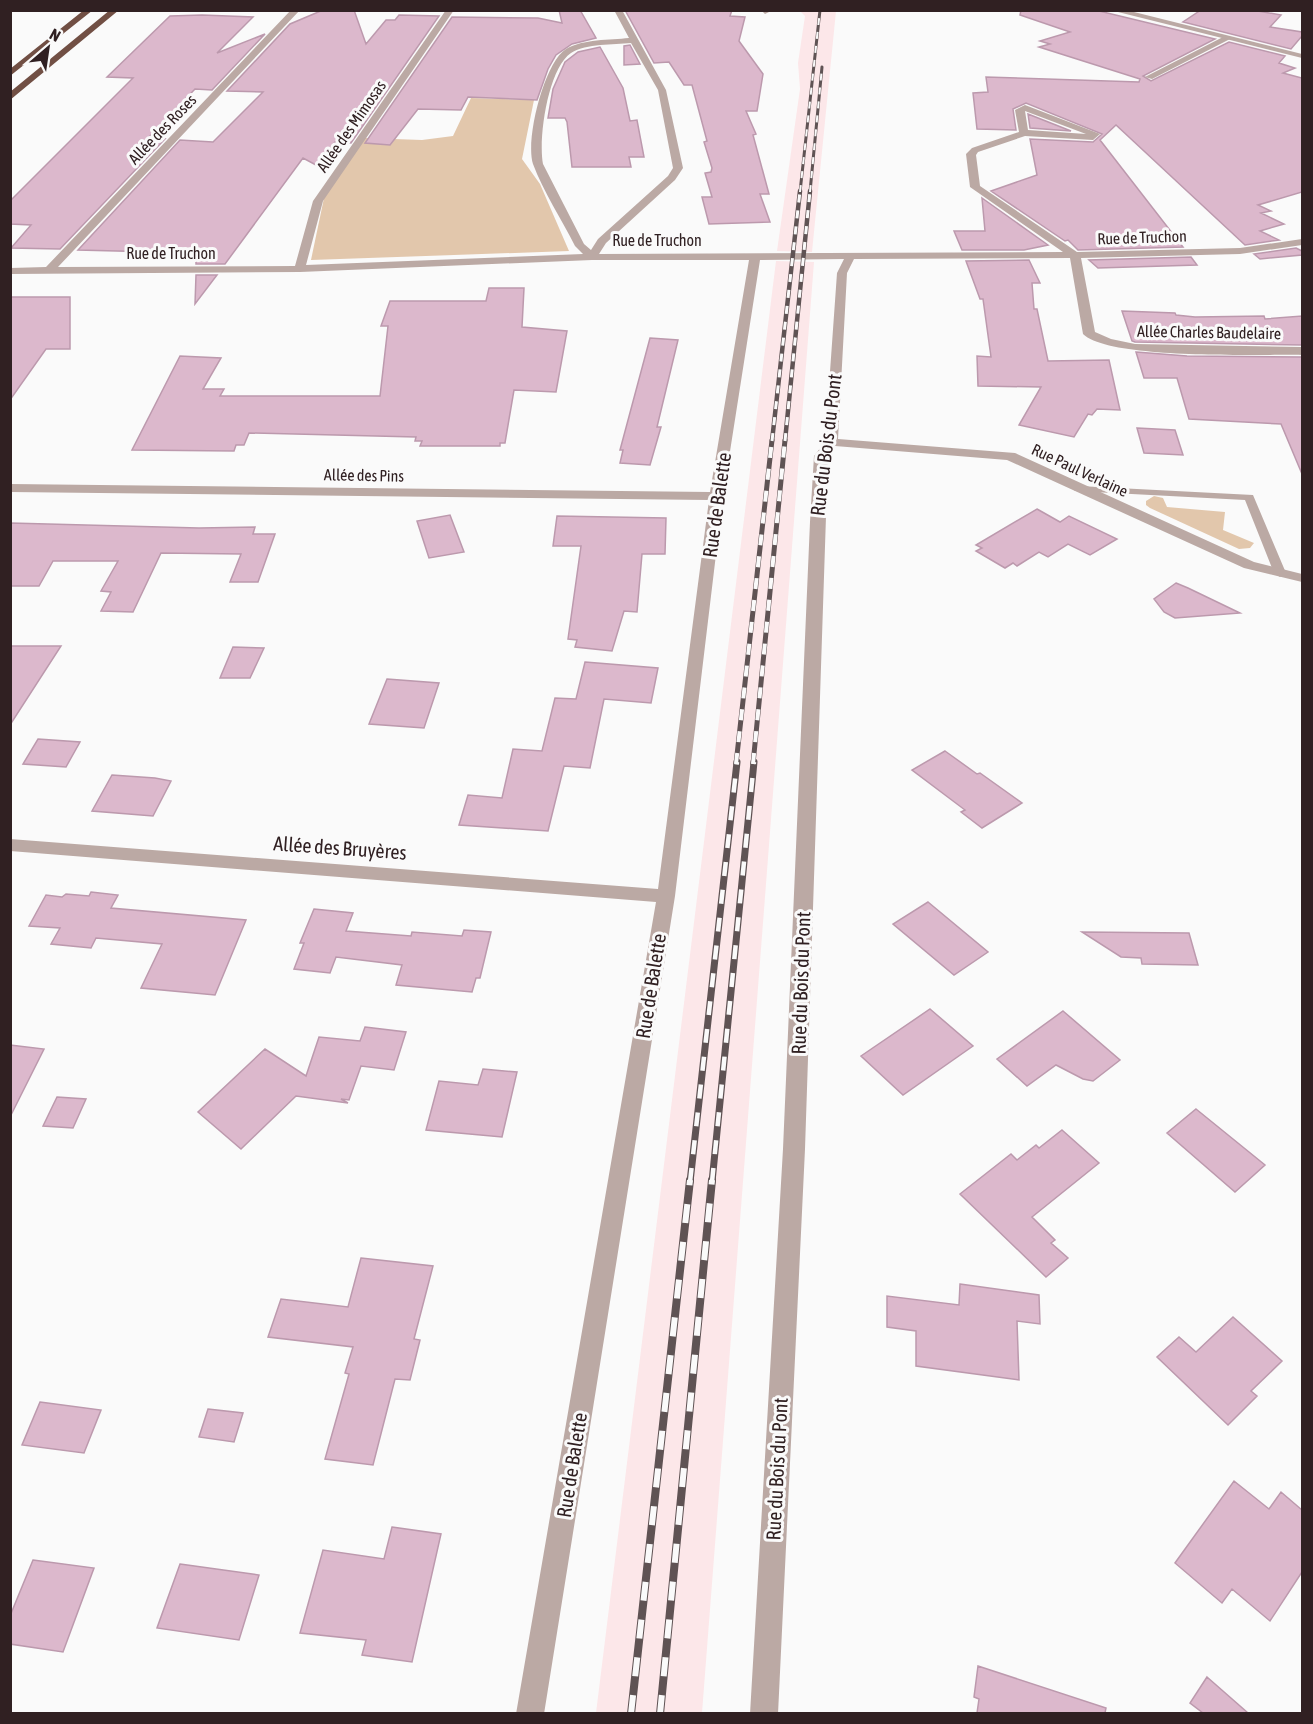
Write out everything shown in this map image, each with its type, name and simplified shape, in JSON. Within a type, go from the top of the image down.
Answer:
[{"type":"highway","points":[[10,74],[89,10]]},
{"type":"highway","points":[[10,97],[114,10]]},
{"type":"street","name":"Allée des Roses","points":[[50,269],[296,10]]},
{"type":"street","name":"Allée des Mimosas","points":[[300,269],[318,201],[450,10]]},
{"type":"street","points":[[618,10],[662,90],[678,168],[672,178],[603,241],[592,257],[580,246],[534,156],[536,139],[552,76],[560,58],[568,51],[583,47],[634,40]]},
{"type":"street","points":[[1114,10],[1302,56]]},
{"type":"street","points":[[1149,77],[1228,38]]},
{"type":"street","points":[[1024,132],[1020,110],[1025,108],[1091,130],[1095,134],[1093,137],[1024,132],[975,150],[971,154],[975,187],[1075,255]]},
{"type":"street","name":"Rue de Truchon","points":[[10,271],[300,269],[592,257],[1075,255],[1240,251],[1302,242]]},
{"type":"street","name":"Allée Charles Baudelaire","points":[[1075,255],[1089,334],[1107,342],[1135,348],[1302,351]]},
{"type":"street","name":"Rue de Balette","points":[[530,1713],[666,896],[716,496],[755,256]]},
{"type":"street","name":"Rue du Bois du Pont","points":[[764,1713],[794,1149],[817,522],[821,456],[831,442],[842,273],[850,257]]},
{"type":"street","name":"Rue Paul Verlaine","points":[[831,442],[996,453],[1035,466],[1079,489],[1249,565],[1302,578]]},
{"type":"street","name":"Allée des Pins","points":[[10,488],[716,496]]},
{"type":"street","name":"Allée des Bruyères","points":[[10,845],[666,896]]},
{"type":"lane","points":[[1079,489],[1249,497],[1280,573]]},
{"type":"shaded area","points":[[800,11],[836,11],[812,252],[777,251],[800,89],[798,63],[805,16]]},
{"type":"shaded area","points":[[471,98],[534,100],[522,159],[540,184],[569,251],[311,260],[324,198],[365,138],[422,140],[453,136]]},
{"type":"shaded area","points":[[776,261],[814,262],[702,1713],[596,1713]]},
{"type":"shaded area","points":[[1154,496],[1163,498],[1167,507],[1225,512],[1223,530],[1254,543],[1250,548],[1239,549],[1150,508],[1146,505],[1146,501]]},
{"type":"building","points":[[323,10],[354,10],[366,44],[386,20],[395,20],[399,15],[439,16],[351,143],[335,142],[316,165],[303,158],[225,264],[196,264],[196,253],[78,250],[180,140],[213,142],[263,92],[227,91],[290,24]]},
{"type":"building","points":[[559,10],[580,10],[596,38],[572,44],[556,55],[548,69],[537,100],[468,97],[461,110],[418,109],[390,145],[365,143],[452,17],[538,18],[562,23]]},
{"type":"building","points":[[625,10],[732,10],[730,16],[745,17],[739,41],[763,74],[757,111],[746,111],[756,134],[753,135],[769,194],[760,194],[770,222],[709,224],[702,197],[712,197],[705,173],[711,172],[712,168],[692,85],[684,85],[669,62],[654,63]]},
{"type":"building","points":[[1021,10],[1095,10],[1215,39],[1143,76],[1151,81],[1229,42],[1285,56],[1279,63],[1295,68],[1283,73],[1302,78],[1302,192],[1258,205],[1271,211],[1261,213],[1284,224],[1260,231],[1279,240],[1245,245],[1116,125],[1100,140],[1183,247],[1078,250],[1068,240],[1065,241],[991,191],[1037,175],[1030,139],[1093,142],[1102,134],[1026,103],[1013,109],[1016,130],[977,129],[973,93],[988,92],[986,77],[1139,82],[1140,79],[1039,47],[1050,44],[1040,41],[1070,32],[1020,15]]},
{"type":"building","points":[[1201,10],[1252,10],[1281,15],[1270,27],[1302,32],[1302,36],[1291,49],[1183,22]]},
{"type":"building","points":[[170,16],[253,17],[217,53],[265,34],[212,90],[195,89],[148,138],[165,139],[60,249],[11,248],[31,225],[10,224],[10,201],[133,78],[107,77]]},
{"type":"building","points":[[630,45],[640,64],[624,65],[624,46]]},
{"type":"building","points":[[600,47],[623,88],[630,121],[637,120],[644,157],[629,157],[631,167],[572,167],[567,122],[565,118],[548,118],[553,89],[565,62],[578,52]]},
{"type":"building","points":[[1028,114],[1071,131],[1030,128]]},
{"type":"building","points":[[982,198],[1048,245],[1024,250],[962,250],[954,231],[985,231]]},
{"type":"building","points":[[1296,248],[1302,251],[1302,255],[1260,259],[1254,254]]},
{"type":"building","points":[[1191,257],[1197,265],[1098,268],[1089,260]]},
{"type":"building","points":[[1029,260],[1040,283],[1032,283],[1034,309],[1037,309],[1048,361],[1109,360],[1120,410],[1097,409],[1092,415],[1088,414],[1074,437],[1019,425],[1041,387],[978,386],[977,356],[991,357],[983,299],[980,299],[966,261]]},
{"type":"building","points":[[196,275],[217,275],[195,304]]},
{"type":"building","points":[[489,288],[524,288],[522,327],[567,331],[556,392],[514,390],[505,443],[500,443],[500,446],[420,446],[422,441],[415,441],[416,437],[249,433],[244,445],[236,445],[234,451],[132,450],[180,356],[221,358],[203,389],[224,389],[220,396],[380,396],[388,326],[381,326],[390,301],[486,301]]},
{"type":"building","points":[[10,297],[70,297],[70,349],[46,349],[10,400]]},
{"type":"building","points":[[1122,311],[1175,313],[1195,317],[1264,316],[1265,319],[1302,316],[1302,345],[1135,342],[1132,341]]},
{"type":"building","points":[[650,338],[678,340],[657,427],[661,427],[650,465],[620,463],[623,450],[620,450]]},
{"type":"building","points":[[1136,352],[1187,356],[1302,357],[1302,474],[1281,424],[1189,419],[1177,378],[1144,378]]},
{"type":"building","points":[[1137,428],[1175,430],[1183,455],[1144,453]]},
{"type":"building","points":[[1037,509],[1060,522],[1069,516],[1117,539],[1090,555],[1068,544],[1048,557],[1039,552],[1017,566],[1013,563],[1005,568],[976,551],[982,548],[976,545]]},
{"type":"building","points":[[450,515],[464,552],[429,558],[417,521]]},
{"type":"building","points":[[557,516],[666,518],[665,554],[642,554],[637,612],[624,611],[612,651],[575,647],[577,640],[568,639],[581,546],[553,546]]},
{"type":"building","points":[[10,523],[199,528],[255,527],[253,534],[275,534],[258,582],[230,582],[241,554],[161,553],[133,612],[101,611],[111,592],[101,591],[118,561],[53,561],[39,586],[10,586]]},
{"type":"building","points":[[1176,583],[1240,613],[1175,618],[1164,612],[1154,599]]},
{"type":"building","points":[[10,646],[61,646],[10,725]]},
{"type":"building","points":[[233,647],[264,648],[250,678],[220,678]]},
{"type":"building","points":[[585,662],[658,668],[651,703],[604,699],[590,768],[564,766],[548,831],[459,825],[468,795],[502,798],[513,749],[542,751],[555,698],[576,699]]},
{"type":"building","points":[[387,679],[439,683],[424,728],[369,724]]},
{"type":"building","points":[[38,739],[80,742],[66,767],[23,764]]},
{"type":"building","points":[[945,751],[1022,803],[982,828],[961,812],[965,810],[912,770]]},
{"type":"building","points":[[112,775],[171,781],[153,816],[92,811]]},
{"type":"building","points":[[91,892],[118,895],[111,908],[246,920],[215,995],[141,988],[162,944],[96,938],[91,948],[51,944],[60,928],[29,926],[46,895],[89,896]]},
{"type":"building","points":[[928,902],[988,952],[954,975],[893,924]]},
{"type":"building","points":[[314,909],[353,913],[346,931],[411,936],[412,932],[462,936],[464,930],[491,932],[480,978],[476,978],[472,992],[396,985],[402,965],[336,957],[330,973],[294,969],[304,943],[300,943]]},
{"type":"building","points":[[1082,932],[1189,933],[1198,965],[1142,964],[1141,958],[1121,957]]},
{"type":"building","points":[[930,1009],[973,1046],[903,1095],[861,1056]]},
{"type":"building","points":[[1063,1011],[1120,1060],[1093,1081],[1083,1079],[1056,1065],[1027,1086],[997,1059]]},
{"type":"building","points":[[365,1027],[406,1032],[394,1070],[361,1066],[349,1100],[341,1099],[348,1103],[296,1096],[241,1149],[198,1112],[265,1049],[306,1076],[319,1037],[360,1041]]},
{"type":"building","points":[[10,1045],[44,1049],[10,1117]]},
{"type":"building","points":[[483,1069],[517,1072],[502,1137],[426,1130],[439,1081],[478,1085]]},
{"type":"building","points":[[57,1097],[86,1099],[73,1128],[43,1126]]},
{"type":"building","points":[[1196,1109],[1265,1165],[1235,1192],[1167,1133]]},
{"type":"building","points":[[1062,1130],[1099,1163],[1032,1217],[1055,1240],[1051,1243],[1068,1258],[1046,1277],[960,1194],[1011,1154],[1017,1160],[1036,1145],[1039,1148]]},
{"type":"building","points":[[361,1258],[433,1266],[414,1339],[420,1340],[410,1380],[395,1379],[373,1465],[325,1459],[349,1374],[345,1373],[353,1347],[268,1337],[281,1299],[348,1307]]},
{"type":"building","points":[[960,1284],[1039,1295],[1040,1324],[1017,1321],[1019,1380],[916,1366],[916,1331],[887,1327],[887,1296],[959,1305]]},
{"type":"building","points":[[1233,1317],[1282,1361],[1251,1391],[1257,1396],[1228,1425],[1157,1357],[1179,1337],[1196,1352]]},
{"type":"building","points":[[40,1402],[101,1410],[84,1453],[22,1445]]},
{"type":"building","points":[[208,1409],[243,1413],[234,1442],[199,1437]]},
{"type":"building","points":[[1234,1481],[1269,1509],[1281,1492],[1302,1510],[1302,1572],[1270,1621],[1232,1589],[1222,1603],[1175,1563]]},
{"type":"building","points":[[392,1527],[441,1534],[412,1662],[362,1655],[366,1640],[300,1633],[323,1550],[384,1559]]},
{"type":"building","points":[[33,1560],[94,1568],[63,1652],[10,1644],[10,1616]]},
{"type":"building","points":[[180,1564],[259,1575],[239,1640],[157,1628]]},
{"type":"building","points":[[978,1666],[1106,1708],[1105,1713],[977,1713],[979,1699],[974,1697]]},
{"type":"building","points":[[1207,1677],[1248,1713],[1203,1713],[1190,1703]]},
{"type":"railway","points":[[800,192],[820,10]]},
{"type":"railway","points":[[810,192],[822,67]]},
{"type":"railway","points":[[772,441],[800,191]]},
{"type":"railway","points":[[785,441],[810,191]]},
{"type":"railway","points":[[736,764],[772,440]]},
{"type":"railway","points":[[753,764],[785,440]]},
{"type":"railway","points":[[690,1182],[737,762]]},
{"type":"railway","points":[[712,1182],[754,762]]},
{"type":"railway","points":[[631,1714],[690,1180]]},
{"type":"railway","points":[[660,1714],[712,1180]]}]
